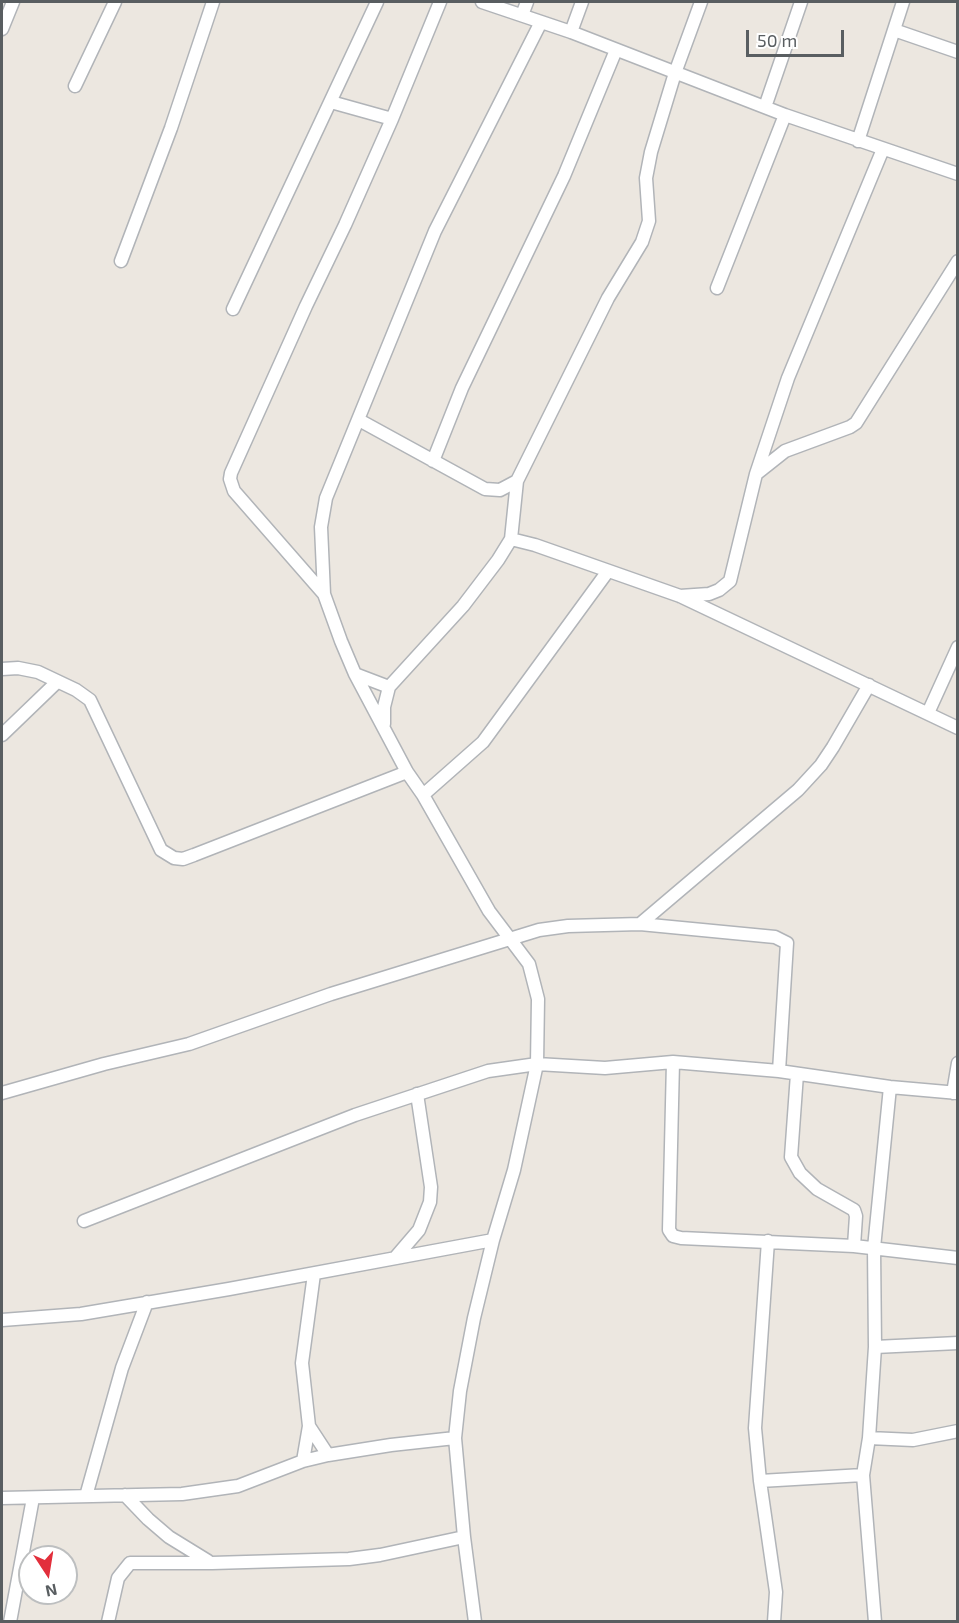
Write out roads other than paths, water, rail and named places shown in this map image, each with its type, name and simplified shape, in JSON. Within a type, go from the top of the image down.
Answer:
[{"type":"street","points":[[2,29],[13,2]]},
{"type":"street","points":[[75,86],[115,2]]},
{"type":"street","points":[[121,261],[171,128],[213,2]]},
{"type":"street","points":[[233,309],[377,2]]},
{"type":"street","points":[[324,594],[234,490],[230,479],[231,473],[392,119],[440,2]]},
{"type":"street","points":[[482,2],[570,32],[785,115],[957,174]]},
{"type":"street","points":[[522,15],[527,2]]},
{"type":"street","points":[[570,32],[582,2]]},
{"type":"street","points":[[384,726],[384,706],[389,687],[463,606],[511,539],[517,482],[608,298],[642,242],[649,221],[646,178],[648,166],[675,73],[701,2]]},
{"type":"street","points":[[765,107],[801,2]]},
{"type":"street","points":[[858,141],[903,2]]},
{"type":"street","points":[[475,1622],[455,1438],[464,1370],[493,1240],[514,1170],[537,1064],[538,999],[529,964],[489,911],[423,795],[407,772],[355,674],[324,594],[321,527],[326,498],[435,231],[541,22]]},
{"type":"street","points":[[894,30],[957,52]]},
{"type":"street","points":[[433,461],[462,388],[564,176],[616,50]]},
{"type":"street","points":[[331,102],[392,119]]},
{"type":"street","points":[[717,288],[785,115]]},
{"type":"street","points":[[680,596],[709,594],[719,590],[729,581],[756,474],[788,378],[883,149]]},
{"type":"street","points":[[756,474],[785,451],[856,423],[957,261]]},
{"type":"street","points":[[359,420],[485,489],[500,490],[517,482]]},
{"type":"street","points":[[511,539],[535,545],[680,596],[957,728]]},
{"type":"street","points":[[423,795],[483,742],[608,570]]},
{"type":"street","points":[[928,713],[957,647]]},
{"type":"street","points":[[2,669],[18,668],[38,672],[76,690],[90,700],[161,850],[174,858],[183,859],[194,855],[407,772]]},
{"type":"street","points":[[355,674],[389,687]]},
{"type":"street","points":[[2,735],[57,682]]},
{"type":"street","points":[[640,924],[798,790],[821,765],[869,685]]},
{"type":"street","points":[[2,1093],[189,1044],[331,994],[539,930],[568,926],[640,924],[776,937],[787,943],[779,1071]]},
{"type":"street","points":[[673,1062],[669,1230],[673,1236],[854,1245],[957,1258]]},
{"type":"street","points":[[84,1221],[307,1133],[488,1071],[537,1064],[605,1068],[673,1062],[779,1071],[890,1088],[955,1093],[957,1063]]},
{"type":"street","points":[[798,1074],[791,1157],[800,1173],[817,1189],[854,1209],[856,1216],[854,1245]]},
{"type":"street","points":[[875,1622],[863,1475],[869,1438],[875,1347],[874,1248],[890,1088]]},
{"type":"street","points":[[395,1258],[419,1230],[430,1202],[431,1187],[417,1094]]},
{"type":"street","points":[[2,1320],[81,1314],[314,1274],[493,1240]]},
{"type":"street","points":[[768,1241],[755,1428],[776,1592],[774,1622]]},
{"type":"street","points":[[303,1461],[309,1426],[302,1363],[314,1274]]},
{"type":"street","points":[[86,1496],[122,1368],[147,1302]]},
{"type":"street","points":[[875,1347],[957,1343]]},
{"type":"street","points":[[309,1426],[328,1455]]},
{"type":"street","points":[[869,1438],[913,1440],[957,1431]]},
{"type":"street","points":[[2,1498],[182,1494],[238,1486],[303,1461],[328,1455],[455,1438]]},
{"type":"street","points":[[760,1481],[863,1475]]},
{"type":"street","points":[[125,1495],[169,1537],[212,1563]]},
{"type":"street","points":[[10,1622],[33,1498]]},
{"type":"street","points":[[108,1622],[118,1578],[130,1563],[349,1559],[380,1555],[464,1537]]}]
